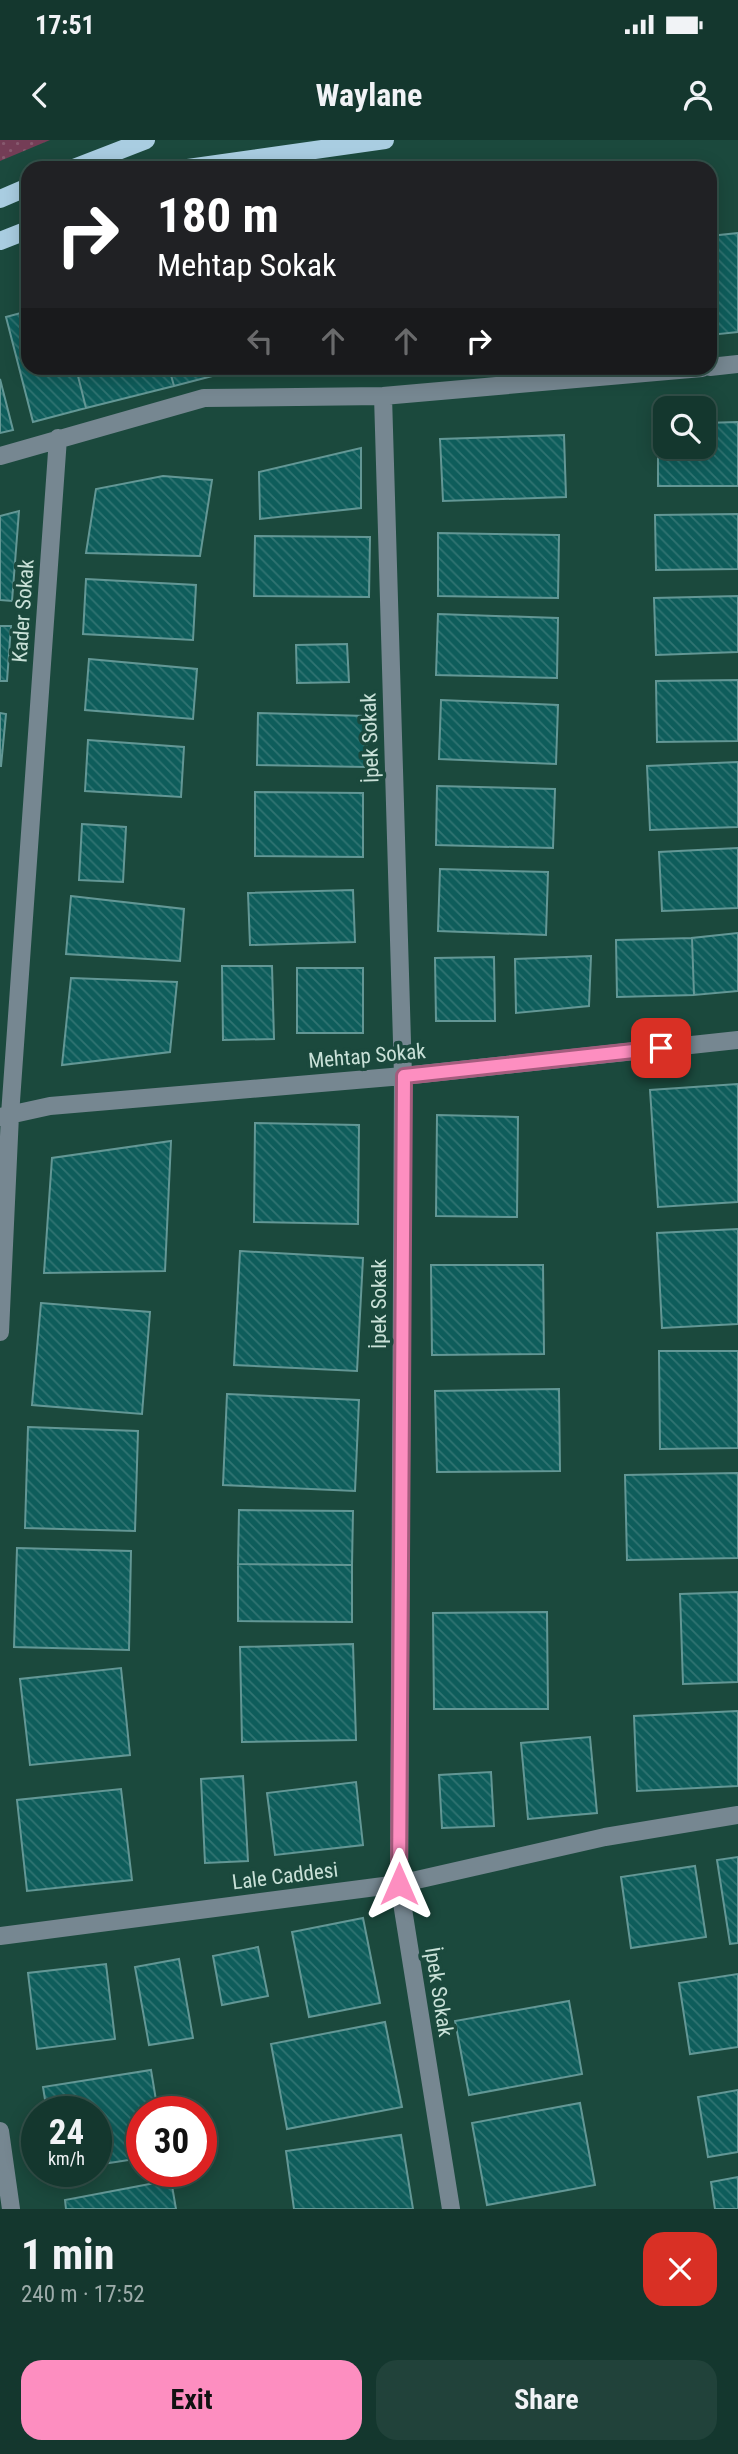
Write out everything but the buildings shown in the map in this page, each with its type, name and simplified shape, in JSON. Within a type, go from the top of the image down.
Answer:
[{"type":"main road","points":[[92,161],[146,140]]},
{"type":"main road","points":[[237,161],[385,140]]},
{"type":"main road","points":[[0,199],[21,190]]},
{"type":"main road","points":[[0,241],[21,233]]},
{"type":"street","points":[[717,366],[738,364]]},
{"type":"street","points":[[0,456],[204,398],[383,396],[622,375]]},
{"type":"street","name":"İpek Sokak","points":[[383,396],[404,1076],[399,1884],[451,2209]]},
{"type":"street","name":"Kader Sokak","points":[[0,1332],[5,1116],[58,438]]},
{"type":"street","name":"Mehtap Sokak","points":[[5,1116],[50,1106],[404,1076],[738,1040]]},
{"type":"street","name":"Lale Caddesi","points":[[0,1936],[399,1884],[605,1837],[738,1815]]},
{"type":"street","points":[[0,2131],[11,2209]]},
{"type":"shaded area","points":[[0,140],[50,140],[0,161]]},
{"type":"route","points":[[399,1884],[404,1076],[661,1048]]}]
